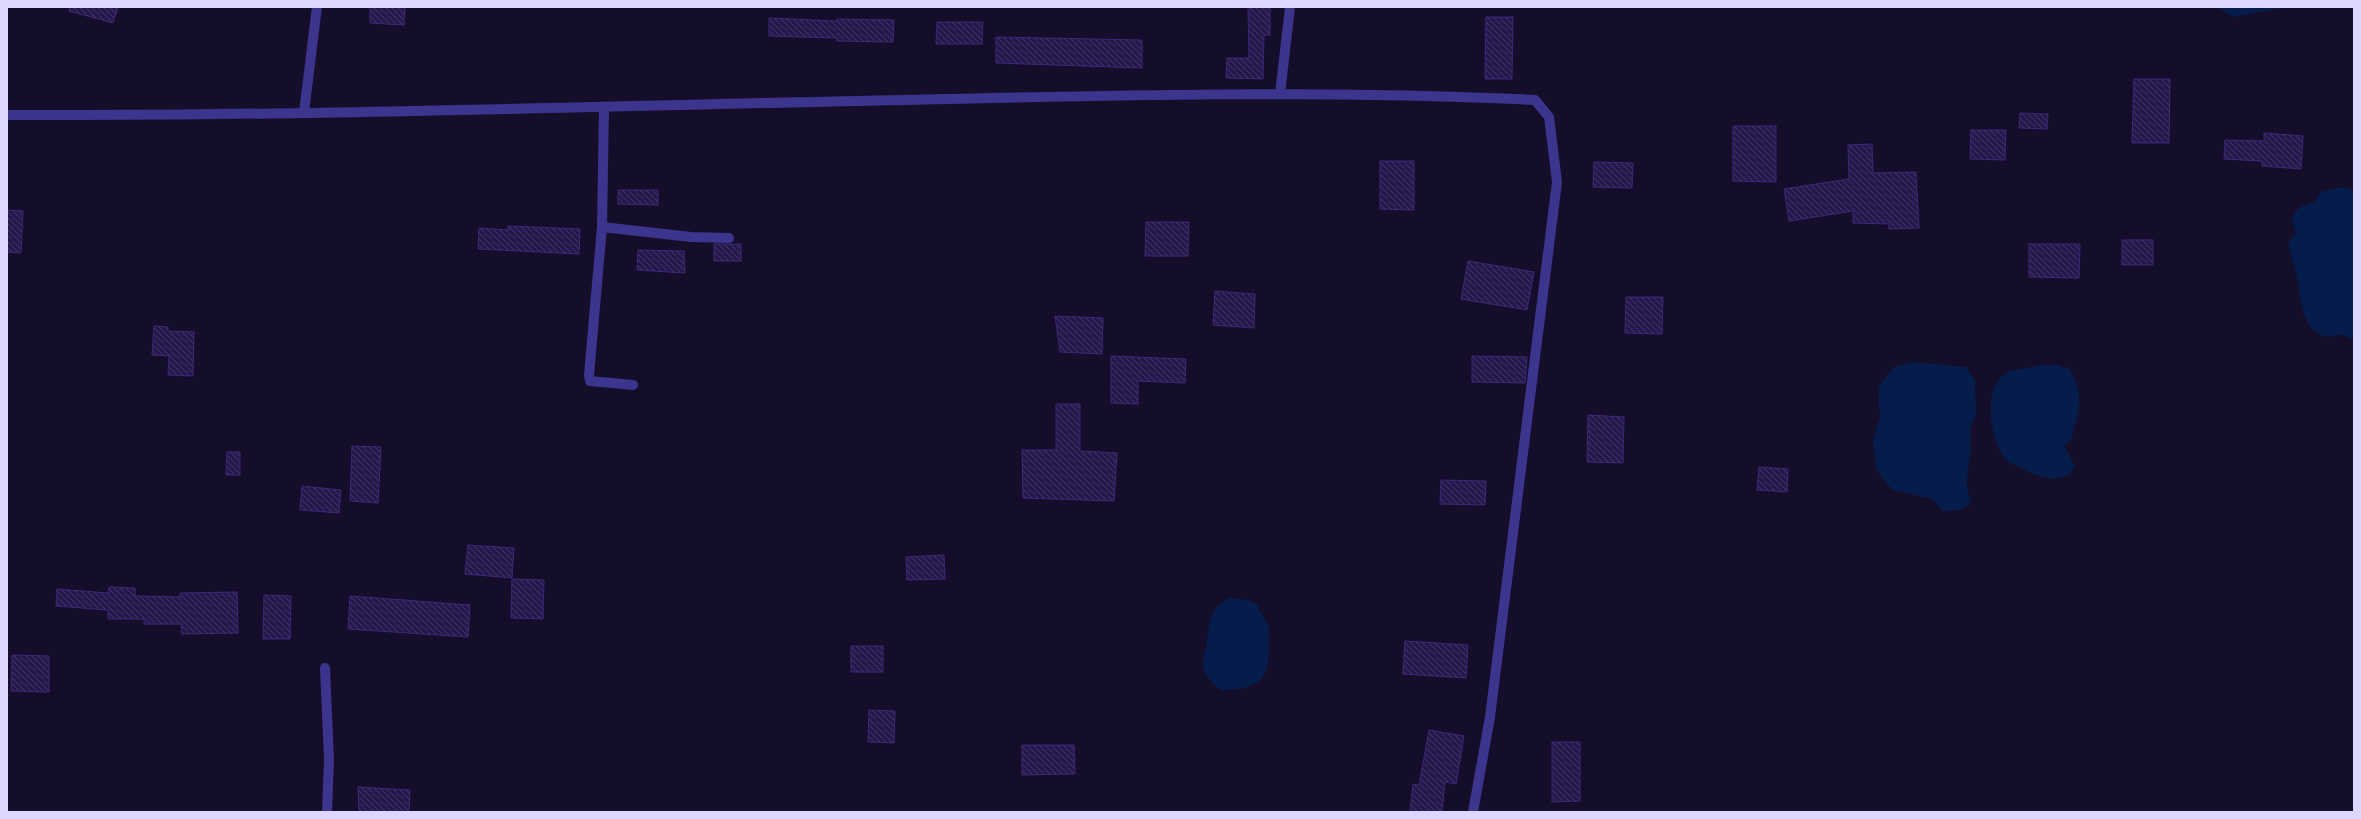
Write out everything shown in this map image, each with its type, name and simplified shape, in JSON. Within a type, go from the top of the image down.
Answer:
[{"type":"street","points":[[304,112],[317,7]]},
{"type":"street","points":[[1280,94],[1290,7]]},
{"type":"street","points":[[7,115],[304,112],[1214,93],[1446,96],[1535,100],[1549,117],[1557,182],[1490,716],[1473,812]]},
{"type":"street","points":[[604,106],[602,227],[588,375],[590,381],[596,383],[633,385]]},
{"type":"street","points":[[602,227],[691,237],[729,238]]},
{"type":"street","points":[[325,668],[329,760],[327,812]]},
{"type":"water","points":[[2216,7],[2287,7],[2233,17]]},
{"type":"water","points":[[2343,187],[2354,190],[2354,340],[2343,335],[2321,335],[2310,325],[2303,310],[2288,242],[2296,234],[2292,219],[2298,208],[2316,201],[2320,192]]},
{"type":"water","points":[[1914,362],[1966,367],[1975,380],[1976,413],[1970,429],[1971,448],[1967,488],[1971,503],[1960,510],[1943,511],[1932,499],[1892,490],[1876,469],[1873,440],[1880,417],[1878,387],[1894,367]]},
{"type":"water","points":[[2040,365],[2057,365],[2069,369],[2077,385],[2080,402],[2077,417],[2072,438],[2063,447],[2068,452],[2075,467],[2070,473],[2063,477],[2042,477],[2008,462],[2001,452],[1992,427],[1992,400],[1995,387],[2001,378],[2010,371]]},
{"type":"water","points":[[1229,598],[1248,600],[1259,605],[1261,614],[1268,624],[1268,662],[1266,671],[1257,683],[1242,688],[1221,690],[1205,673],[1203,658],[1210,622],[1214,611]]},
{"type":"building","points":[[70,7],[118,7],[113,23],[69,11]]},
{"type":"building","points":[[370,7],[405,7],[404,25],[370,23]]},
{"type":"building","points":[[1248,7],[1270,7],[1270,35],[1264,35],[1263,79],[1226,78],[1227,58],[1249,58]]},
{"type":"building","points":[[1486,17],[1513,17],[1512,79],[1485,79]]},
{"type":"building","points":[[769,18],[837,21],[837,19],[894,20],[893,42],[837,41],[837,38],[769,36]]},
{"type":"building","points":[[937,22],[983,22],[982,44],[936,44]]},
{"type":"building","points":[[996,37],[1142,40],[1142,68],[996,63]]},
{"type":"building","points":[[2134,79],[2170,79],[2169,143],[2132,143]]},
{"type":"building","points":[[2020,113],[2048,114],[2047,129],[2019,128]]},
{"type":"building","points":[[1733,126],[1776,126],[1776,182],[1733,181]]},
{"type":"building","points":[[1971,130],[2006,130],[2005,160],[1970,159]]},
{"type":"building","points":[[2264,133],[2303,136],[2301,169],[2262,166],[2262,161],[2224,159],[2225,140],[2264,141]]},
{"type":"building","points":[[1872,144],[1873,173],[1916,172],[1919,228],[1889,229],[1889,224],[1853,223],[1853,211],[1789,221],[1784,189],[1849,179],[1848,145]]},
{"type":"building","points":[[1380,161],[1414,161],[1414,210],[1380,209]]},
{"type":"building","points":[[1594,162],[1633,163],[1632,188],[1593,187]]},
{"type":"building","points":[[618,190],[658,190],[658,205],[618,204]]},
{"type":"building","points":[[7,210],[23,211],[21,253],[7,252]]},
{"type":"building","points":[[1146,222],[1189,222],[1188,256],[1145,256]]},
{"type":"building","points":[[508,226],[580,229],[579,254],[478,249],[479,228],[508,230]]},
{"type":"building","points":[[2122,240],[2153,240],[2153,265],[2122,265]]},
{"type":"building","points":[[714,244],[741,244],[741,261],[714,261]]},
{"type":"building","points":[[2029,244],[2080,244],[2079,278],[2029,277]]},
{"type":"building","points":[[638,250],[684,251],[685,273],[637,270]]},
{"type":"building","points":[[1468,261],[1534,272],[1527,310],[1461,299]]},
{"type":"building","points":[[1215,291],[1255,294],[1254,328],[1213,325]]},
{"type":"building","points":[[1626,297],[1663,297],[1662,334],[1625,333]]},
{"type":"building","points":[[1055,316],[1103,318],[1102,354],[1060,352]]},
{"type":"building","points":[[154,326],[168,327],[168,331],[194,332],[193,376],[168,375],[169,356],[152,355]]},
{"type":"building","points":[[1111,356],[1186,359],[1185,383],[1138,381],[1138,404],[1111,403]]},
{"type":"building","points":[[1472,356],[1527,357],[1525,383],[1472,382]]},
{"type":"building","points":[[1056,404],[1080,404],[1080,451],[1117,453],[1114,501],[1023,498],[1022,450],[1056,450]]},
{"type":"building","points":[[1588,415],[1624,417],[1623,463],[1587,462]]},
{"type":"building","points":[[352,446],[381,447],[378,503],[350,501]]},
{"type":"building","points":[[227,452],[240,452],[240,475],[226,475]]},
{"type":"building","points":[[1759,467],[1788,469],[1787,492],[1757,490]]},
{"type":"building","points":[[1441,480],[1486,481],[1485,505],[1440,504]]},
{"type":"building","points":[[302,486],[341,490],[339,513],[300,510]]},
{"type":"building","points":[[468,545],[514,548],[512,578],[465,574]]},
{"type":"building","points":[[944,555],[945,579],[907,580],[906,557]]},
{"type":"building","points":[[512,579],[544,580],[543,619],[511,618]]},
{"type":"building","points":[[109,587],[135,588],[135,596],[180,597],[180,593],[237,592],[238,633],[182,634],[181,624],[144,624],[144,619],[108,619],[108,610],[56,606],[57,589],[108,593]]},
{"type":"building","points":[[264,595],[291,596],[290,639],[263,639]]},
{"type":"building","points":[[350,596],[470,605],[468,637],[348,629]]},
{"type":"building","points":[[1405,641],[1468,645],[1466,678],[1403,674]]},
{"type":"building","points":[[851,646],[883,646],[883,672],[851,672]]},
{"type":"building","points":[[12,655],[49,656],[49,692],[11,691]]},
{"type":"building","points":[[869,710],[895,711],[894,743],[868,742]]},
{"type":"building","points":[[1429,730],[1464,736],[1456,784],[1445,782],[1442,812],[1410,812],[1413,784],[1419,785]]},
{"type":"building","points":[[1552,742],[1580,742],[1580,801],[1552,802]]},
{"type":"building","points":[[1022,745],[1074,745],[1075,774],[1022,775]]},
{"type":"building","points":[[358,787],[410,790],[409,812],[359,812]]}]
